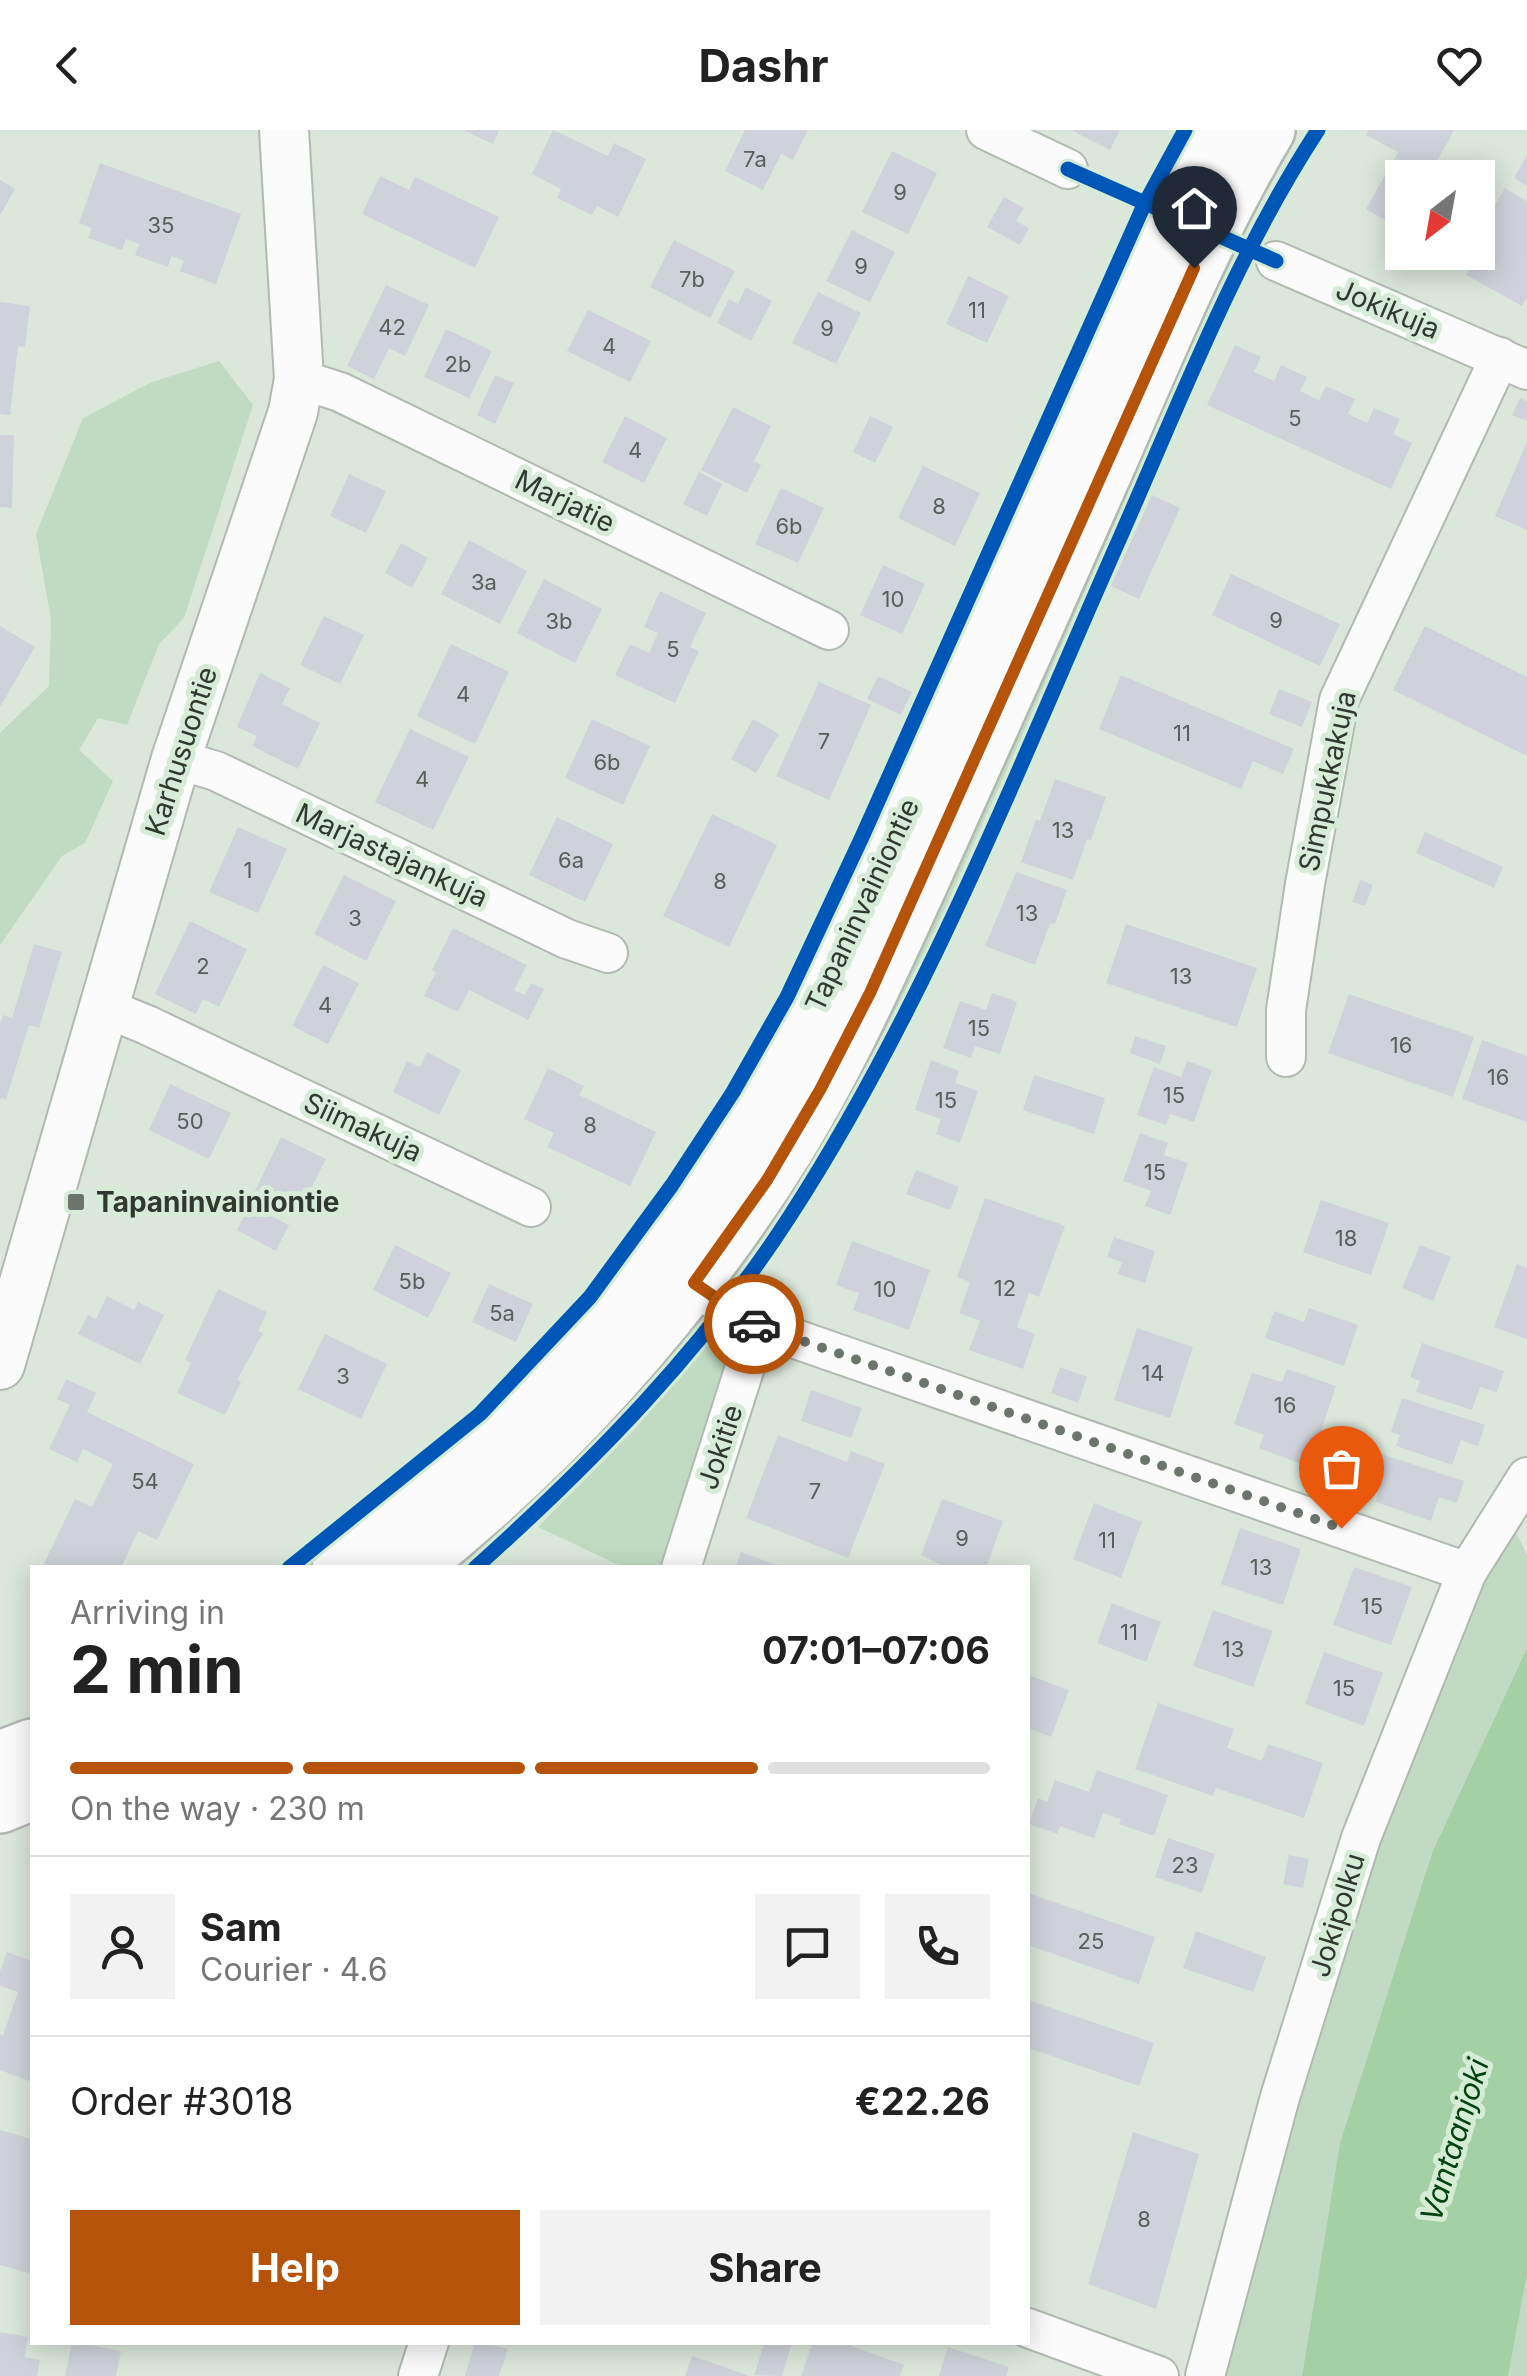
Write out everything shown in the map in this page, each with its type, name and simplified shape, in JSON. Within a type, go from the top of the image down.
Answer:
[{"type":"main road","name":"Tapaninvainiontie","points":[[344,1565],[419,1506],[514,1422],[612,1313],[676,1269],[726,1159],[816,1009],[1172,217],[1218,130]]},
{"type":"main road","name":"Tapaninvainiontie","points":[[414,1565],[546,1449],[676,1269],[767,1180],[820,1090],[870,993],[1210,233],[1266,130]]},
{"type":"main road","points":[[0,1759],[30,1748]]},
{"type":"main road","points":[[0,1805],[30,1793]]},
{"type":"street","name":"Karhusuontie","points":[[0,1365],[176,759],[293,412],[299,379],[284,130]]},
{"type":"street","points":[[986,130],[1068,169]]},
{"type":"street","name":"Jokikuja","points":[[1276,260],[1514,363]]},
{"type":"street","name":"Simpukkakuja","points":[[1286,1057],[1286,1010],[1338,700],[1514,363]]},
{"type":"street","name":"Marjatie","points":[[299,379],[340,392],[829,630]]},
{"type":"street","name":"Marjastajankuja","points":[[176,759],[203,766],[567,939],[608,953]]},
{"type":"street","name":"Siimakuja","points":[[102,1007],[531,1207]]},
{"type":"street","points":[[676,1269],[734,1313],[758,1326],[1467,1572]]},
{"type":"street","name":"Jokitie","points":[[682,1565],[758,1326]]},
{"type":"street","name":"Jokipolku","points":[[1205,2376],[1280,2096],[1361,1838],[1467,1572],[1527,1477]]},
{"type":"street","points":[[1030,2329],[1158,2376]]},
{"type":"street","points":[[418,2376],[429,2345]]},
{"type":"shaded area","points":[[1220,249],[1235,259],[920,964],[876,1053],[795,1194],[736,1275],[734,1264]]},
{"type":"shaded area","points":[[219,361],[253,405],[184,618],[159,644],[127,725],[98,718],[79,750],[113,781],[85,843],[62,856],[0,945],[0,733],[49,686],[51,619],[36,534],[83,418],[152,382]]},
{"type":"shaded area","points":[[718,1333],[728,1341],[730,1359],[663,1565],[619,1565],[538,1527],[634,1430]]},
{"type":"shaded area","points":[[646,1361],[659,1371],[583,1457],[462,1565],[434,1565]]},
{"type":"shaded area","points":[[1514,1528],[1527,1555],[1527,1648],[1432,1853],[1340,2143],[1302,2376],[1219,2376],[1366,1861],[1493,1550]]},
{"type":"shaded area","points":[[1527,2274],[1527,2376],[1508,2376]]},
{"type":"water","name":"Vantaanjoki","points":[[1527,1648],[1527,2274],[1508,2376],[1302,2376],[1340,2143],[1432,1853]]},
{"type":"building","points":[[463,130],[499,130],[493,144]]},
{"type":"building","points":[[553,130],[608,156],[614,143],[646,159],[618,217],[597,206],[592,215],[557,198],[561,189],[532,174]]},
{"type":"building","points":[[745,130],[808,130],[793,160],[781,154],[763,190],[725,171]]},
{"type":"building","points":[[1071,130],[1120,130],[1110,150]]},
{"type":"building","points":[[1369,130],[1454,130],[1438,160],[1394,160],[1398,152],[1366,135]]},
{"type":"building","points":[[892,151],[937,173],[908,234],[862,212]]},
{"type":"building","points":[[1527,155],[1527,186],[1514,178]]},
{"type":"building","points":[[100,163],[241,214],[216,284],[180,271],[184,261],[171,256],[168,267],[135,255],[139,244],[126,239],[122,250],[88,238],[92,228],[79,223]]},
{"type":"building","points":[[1385,175],[1385,220],[1366,209]]},
{"type":"building","points":[[380,176],[409,190],[415,177],[499,217],[475,268],[362,214]]},
{"type":"building","points":[[0,180],[15,189],[0,215]]},
{"type":"building","points":[[1505,188],[1527,201],[1527,297],[1522,306],[1466,275],[1469,270],[1495,270],[1495,205]]},
{"type":"building","points":[[1004,197],[1024,208],[1016,221],[1029,228],[1020,245],[987,227]]},
{"type":"building","points":[[852,230],[895,252],[870,302],[826,281]]},
{"type":"building","points":[[674,240],[735,271],[710,318],[650,287]]},
{"type":"building","points":[[968,276],[1009,296],[987,343],[946,324]]},
{"type":"building","points":[[386,285],[429,305],[405,356],[389,348],[374,379],[347,366]]},
{"type":"building","points":[[746,287],[772,301],[751,341],[717,323],[729,299],[738,304]]},
{"type":"building","points":[[818,292],[861,313],[836,364],[792,343]]},
{"type":"building","points":[[0,302],[30,306],[25,347],[18,346],[10,415],[0,414]]},
{"type":"building","points":[[588,310],[651,341],[630,382],[567,351]]},
{"type":"building","points":[[446,329],[492,351],[469,398],[424,377]]},
{"type":"building","points":[[1235,345],[1261,357],[1254,372],[1274,381],[1281,365],[1307,377],[1300,391],[1319,400],[1326,386],[1355,399],[1348,414],[1367,423],[1374,408],[1400,419],[1393,434],[1412,443],[1391,489],[1207,405]]},
{"type":"building","points":[[495,375],[514,383],[495,424],[477,415]]},
{"type":"building","points":[[1520,398],[1527,401],[1527,421],[1512,415]]},
{"type":"building","points":[[733,407],[771,426],[754,461],[761,465],[747,493],[701,470]]},
{"type":"building","points":[[625,416],[667,438],[644,483],[602,462]]},
{"type":"building","points":[[870,416],[893,427],[875,463],[853,452]]},
{"type":"building","points":[[0,435],[14,435],[12,508],[0,507]]},
{"type":"building","points":[[1527,442],[1527,530],[1495,516]]},
{"type":"building","points":[[923,466],[980,493],[955,546],[898,518]]},
{"type":"building","points":[[699,472],[722,484],[707,516],[683,504]]},
{"type":"building","points":[[349,474],[386,491],[366,533],[330,516]]},
{"type":"building","points":[[781,488],[824,508],[798,563],[755,544]]},
{"type":"building","points":[[1152,495],[1180,508],[1139,599],[1111,586]]},
{"type":"building","points":[[469,540],[527,571],[500,624],[441,594]]},
{"type":"building","points":[[401,543],[428,558],[412,588],[385,573]]},
{"type":"building","points":[[883,565],[925,584],[902,634],[860,615]]},
{"type":"building","points":[[1231,574],[1340,624],[1320,666],[1212,615]]},
{"type":"building","points":[[544,579],[602,609],[575,663],[517,633]]},
{"type":"building","points":[[660,591],[706,613],[690,647],[699,651],[675,703],[615,675],[630,644],[649,653],[658,633],[644,627]]},
{"type":"building","points":[[324,616],[364,635],[340,684],[300,665]]},
{"type":"building","points":[[0,626],[35,647],[0,707]]},
{"type":"building","points":[[1425,626],[1527,677],[1527,756],[1393,690]]},
{"type":"building","points":[[451,644],[509,672],[475,744],[417,716]]},
{"type":"building","points":[[260,673],[290,688],[282,704],[320,723],[298,769],[252,746],[257,736],[237,727]]},
{"type":"building","points":[[1121,675],[1294,749],[1283,774],[1253,761],[1241,789],[1099,729]]},
{"type":"building","points":[[878,676],[912,692],[901,715],[867,699]]},
{"type":"building","points":[[819,682],[871,705],[829,800],[776,776]]},
{"type":"building","points":[[1279,689],[1312,702],[1302,727],[1269,714]]},
{"type":"building","points":[[592,719],[650,746],[623,805],[565,778]]},
{"type":"building","points":[[753,719],[779,734],[756,773],[731,759]]},
{"type":"building","points":[[410,729],[469,757],[433,830],[375,802]]},
{"type":"building","points":[[1055,779],[1106,797],[1073,880],[1021,862]]},
{"type":"building","points":[[712,814],[777,845],[729,947],[663,916]]},
{"type":"building","points":[[557,817],[613,844],[585,902],[529,875]]},
{"type":"building","points":[[238,827],[287,849],[258,913],[209,892]]},
{"type":"building","points":[[1425,832],[1503,867],[1494,888],[1416,853]]},
{"type":"building","points":[[1016,872],[1067,890],[1035,965],[985,946]]},
{"type":"building","points":[[344,875],[396,901],[366,961],[314,934]]},
{"type":"building","points":[[1360,880],[1373,885],[1365,906],[1352,902]]},
{"type":"building","points":[[190,921],[247,949],[219,1007],[203,999],[196,1014],[155,994]]},
{"type":"building","points":[[1126,924],[1257,968],[1237,1027],[1106,983]]},
{"type":"building","points":[[453,928],[527,965],[514,990],[525,995],[531,983],[544,989],[528,1020],[469,990],[458,1012],[424,996]]},
{"type":"building","points":[[34,944],[62,952],[39,1028],[29,1025],[6,1099],[0,1098],[0,1024],[3,1015],[12,1018]]},
{"type":"building","points":[[323,965],[359,983],[328,1044],[292,1026]]},
{"type":"building","points":[[992,993],[1017,1002],[1000,1054],[975,1046],[971,1058],[943,1048],[960,1001],[986,1010]]},
{"type":"building","points":[[1349,994],[1474,1037],[1453,1097],[1328,1053]]},
{"type":"building","points":[[1135,1036],[1166,1046],[1160,1064],[1130,1053]]},
{"type":"building","points":[[1482,1040],[1527,1056],[1527,1122],[1462,1099]]},
{"type":"building","points":[[427,1052],[461,1070],[439,1115],[393,1092],[407,1061],[420,1067]]},
{"type":"building","points":[[931,1060],[959,1071],[955,1083],[978,1091],[960,1143],[936,1134],[941,1119],[915,1110]]},
{"type":"building","points":[[1187,1061],[1212,1070],[1194,1122],[1170,1114],[1166,1125],[1137,1115],[1154,1067],[1181,1077]]},
{"type":"building","points":[[548,1068],[584,1086],[579,1095],[656,1132],[630,1186],[547,1147],[554,1133],[524,1119]]},
{"type":"building","points":[[1034,1075],[1105,1098],[1094,1134],[1023,1110]]},
{"type":"building","points":[[170,1084],[231,1113],[209,1159],[149,1130]]},
{"type":"building","points":[[1140,1133],[1168,1143],[1164,1155],[1188,1163],[1170,1215],[1145,1206],[1151,1191],[1123,1181]]},
{"type":"building","points":[[281,1137],[326,1159],[297,1217],[253,1195]]},
{"type":"building","points":[[916,1170],[959,1187],[950,1210],[906,1194]]},
{"type":"building","points":[[985,1198],[1065,1226],[1039,1297],[1029,1293],[1017,1327],[1035,1334],[1023,1369],[969,1350],[980,1321],[959,1313],[970,1282],[957,1277]]},
{"type":"building","points":[[1321,1200],[1389,1223],[1371,1275],[1303,1252]]},
{"type":"building","points":[[250,1205],[289,1225],[276,1251],[237,1230]]},
{"type":"building","points":[[1114,1237],[1155,1251],[1145,1283],[1118,1274],[1122,1262],[1107,1257]]},
{"type":"building","points":[[852,1241],[930,1270],[909,1330],[853,1310],[859,1293],[836,1285]]},
{"type":"building","points":[[395,1245],[451,1273],[428,1318],[373,1290]]},
{"type":"building","points":[[1420,1245],[1451,1257],[1433,1301],[1402,1288]]},
{"type":"building","points":[[1517,1264],[1527,1268],[1527,1339],[1494,1327]]},
{"type":"building","points":[[489,1284],[533,1304],[516,1342],[472,1322]]},
{"type":"building","points":[[218,1289],[267,1312],[258,1331],[263,1333],[237,1380],[241,1382],[225,1415],[177,1393],[191,1363],[185,1360]]},
{"type":"building","points":[[107,1296],[134,1310],[138,1302],[164,1315],[140,1364],[78,1334],[88,1315],[96,1319]]},
{"type":"building","points":[[1309,1308],[1358,1325],[1344,1366],[1265,1338],[1274,1311],[1304,1322]]},
{"type":"building","points":[[1137,1328],[1193,1347],[1170,1418],[1114,1400]]},
{"type":"building","points":[[325,1334],[387,1364],[361,1419],[298,1389]]},
{"type":"building","points":[[1422,1343],[1504,1371],[1497,1392],[1480,1387],[1472,1410],[1416,1392],[1420,1381],[1410,1377]]},
{"type":"building","points":[[1060,1367],[1087,1377],[1078,1403],[1051,1393]]},
{"type":"building","points":[[1287,1369],[1336,1386],[1309,1467],[1259,1448],[1264,1435],[1234,1424],[1252,1373],[1282,1382]]},
{"type":"building","points":[[66,1379],[96,1393],[87,1412],[194,1464],[157,1540],[138,1531],[122,1565],[43,1565],[75,1499],[92,1507],[113,1464],[83,1449],[77,1462],[49,1449],[70,1405],[57,1399]]},
{"type":"building","points":[[811,1390],[862,1408],[851,1438],[801,1421]]},
{"type":"building","points":[[1402,1398],[1485,1425],[1478,1446],[1461,1440],[1452,1465],[1396,1446],[1400,1435],[1391,1432]]},
{"type":"building","points":[[778,1435],[847,1462],[851,1451],[885,1464],[848,1558],[746,1518]]},
{"type":"building","points":[[1381,1454],[1464,1481],[1457,1503],[1439,1497],[1431,1521],[1376,1502],[1379,1491],[1370,1488]]},
{"type":"building","points":[[942,1499],[1003,1521],[987,1565],[941,1565],[921,1555]]},
{"type":"building","points":[[1094,1503],[1142,1522],[1121,1578],[1073,1559]]},
{"type":"building","points":[[1240,1528],[1301,1549],[1283,1605],[1221,1584]]},
{"type":"building","points":[[741,1552],[777,1565],[736,1565]]},
{"type":"building","points":[[1354,1567],[1412,1587],[1391,1645],[1333,1625]]},
{"type":"building","points":[[1112,1603],[1161,1622],[1146,1662],[1097,1643]]},
{"type":"building","points":[[1213,1610],[1273,1631],[1253,1687],[1193,1666]]},
{"type":"building","points":[[1324,1652],[1383,1673],[1364,1726],[1305,1704]]},
{"type":"building","points":[[1030,1676],[1069,1690],[1051,1737],[1030,1729]]},
{"type":"building","points":[[1158,1703],[1234,1729],[1227,1748],[1262,1761],[1268,1744],[1323,1763],[1304,1818],[1216,1788],[1213,1796],[1135,1769]]},
{"type":"building","points":[[1097,1770],[1168,1795],[1154,1836],[1119,1824],[1121,1819],[1103,1813],[1094,1838],[1060,1826],[1057,1834],[1030,1824],[1038,1798],[1047,1802],[1055,1780],[1089,1792]]},
{"type":"building","points":[[1168,1838],[1215,1854],[1202,1893],[1155,1877]]},
{"type":"building","points":[[1289,1855],[1309,1859],[1303,1888],[1283,1884]]},
{"type":"building","points":[[1030,1894],[1155,1937],[1139,1984],[1030,1946]]},
{"type":"building","points":[[1196,1931],[1266,1957],[1253,1992],[1183,1968]]},
{"type":"building","points":[[7,1952],[30,1960],[30,2081],[0,2070],[0,2034],[3,2035],[18,1992],[0,1986],[0,1971]]},
{"type":"building","points":[[1030,2001],[1154,2043],[1139,2086],[1030,2049]]},
{"type":"building","points":[[0,2130],[30,2138],[30,2273],[0,2265]]},
{"type":"building","points":[[1133,2132],[1199,2154],[1156,2309],[1088,2284]]},
{"type":"building","points":[[0,2332],[28,2337],[25,2357],[40,2360],[37,2376],[0,2376]]},
{"type":"building","points":[[71,2345],[121,2351],[116,2376],[65,2376]]},
{"type":"building","points":[[474,2345],[508,2349],[499,2376],[465,2376]]},
{"type":"building","points":[[764,2345],[791,2345],[782,2376],[754,2375]]},
{"type":"building","points":[[812,2345],[849,2345],[904,2365],[900,2376],[801,2376]]},
{"type":"building","points":[[948,2347],[1009,2367],[1006,2376],[939,2376]]},
{"type":"building","points":[[692,2356],[747,2375],[747,2376],[685,2376]]},
{"type":"cycle path","points":[[293,1565],[480,1414],[590,1297],[672,1185],[733,1092],[787,997],[1144,205],[1185,130]]},
{"type":"cycle path","points":[[478,1565],[604,1445],[684,1358],[757,1265],[839,1136],[885,1054],[968,885],[1235,279],[1318,130]]},
{"type":"cycle path","points":[[1068,169],[1276,261]]},
{"type":"way so far","points":[[754,1324],[1341,1528]]},
{"type":"place","name":"Tapaninvainiontie","points":[[76,1202]]},
{"type":"route","points":[[754,1324],[694,1283],[767,1180],[820,1090],[870,993],[1194,268]]}]
